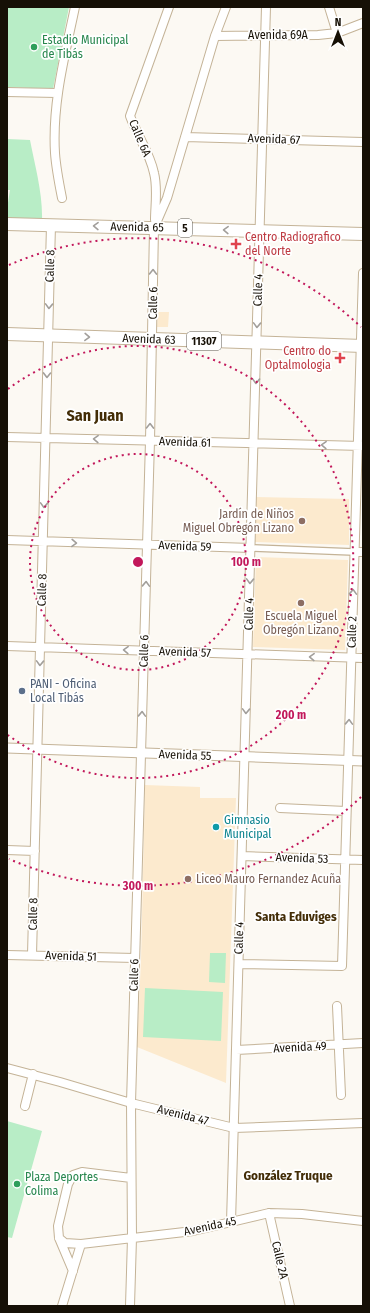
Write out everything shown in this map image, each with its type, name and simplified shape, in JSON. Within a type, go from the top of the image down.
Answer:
[{"type":"main road","name":"Avenida 65","points":[[7,224],[363,234]]},
{"type":"main road","name":"Avenida 63","points":[[7,334],[362,346]]},
{"type":"street","points":[[62,198],[55,154],[57,93],[76,7]]},
{"type":"street","name":"Calle 6A","points":[[154,228],[156,197],[155,174],[130,116],[169,7]]},
{"type":"street","name":"Calle 6","points":[[130,1306],[132,1238],[131,1103],[150,441],[154,228],[167,198],[215,36],[226,7]]},
{"type":"street","name":"Calle 4","points":[[231,1222],[266,7]]},
{"type":"street","points":[[329,7],[337,32]]},
{"type":"street","name":"Avenida 69A","points":[[215,36],[318,35],[337,32],[363,24]]},
{"type":"street","points":[[7,92],[57,93]]},
{"type":"street","name":"Avenida 67","points":[[186,137],[363,142]]},
{"type":"street","points":[[156,197],[167,198]]},
{"type":"street","name":"Calle 8","points":[[32,955],[52,225]]},
{"type":"street","name":"Calle 2","points":[[239,964],[342,966],[354,552],[360,446],[363,273]]},
{"type":"street","name":"Avenida 61","points":[[7,437],[360,446]]},
{"type":"street","name":"Avenida 59","points":[[7,540],[363,552]]},
{"type":"street","name":"Avenida 57","points":[[7,646],[363,658]]},
{"type":"street","name":"Avenida 55","points":[[7,748],[363,761]]},
{"type":"street","points":[[280,808],[346,811]]},
{"type":"street","points":[[7,850],[35,851]]},
{"type":"street","name":"Avenida 53","points":[[242,856],[363,860]]},
{"type":"street","name":"Avenida 51","points":[[7,954],[135,958]]},
{"type":"street","points":[[337,1006],[341,1095]]},
{"type":"street","name":"Avenida 49","points":[[236,1050],[363,1043]]},
{"type":"street","name":"Avenida 47","points":[[7,1068],[33,1074],[131,1103],[234,1128],[363,1123]]},
{"type":"street","points":[[25,1106],[33,1074]]},
{"type":"street","points":[[73,1271],[59,1238],[58,1226],[68,1184],[73,1175],[82,1172],[131,1178]]},
{"type":"street","name":"Avenida 45","points":[[59,1238],[65,1244],[81,1244],[193,1231],[269,1213],[302,1214],[363,1221]]},
{"type":"street","name":"Calle 2A","points":[[269,1213],[290,1306]]},
{"type":"street","points":[[62,1306],[81,1244]]},
{"type":"shaded area","points":[[158,312],[169,312],[168,327],[157,327]]},
{"type":"shaded area","name":"Jardín de Niños Miguel Obregón Lizano","points":[[256,497],[349,499],[349,545],[255,542]]},
{"type":"shaded area","name":"Escuela Miguel Obregón Lizano","points":[[256,557],[348,560],[345,650],[253,647]]},
{"type":"shaded area","name":"Liceo Mauro Fernandez Acuña","points":[[145,785],[200,787],[200,798],[236,798],[226,1083],[137,1047],[141,960]]},
{"type":"green space","name":"Estadio Municipal de Tibás","points":[[7,7],[69,7],[53,89],[7,87]]},
{"type":"green space","points":[[7,139],[30,140],[40,190],[42,221],[7,220],[10,190],[7,190]]},
{"type":"green space","points":[[210,953],[226,953],[225,983],[209,982]]},
{"type":"green space","points":[[145,988],[223,992],[221,1041],[143,1037]]},
{"type":"green space","name":"Plaza Deportes Colima","points":[[7,1121],[42,1131],[12,1238],[7,1237]]},
{"type":"place","name":"Estadio Municipal de Tibás","points":[[34,47]]},
{"type":"place","name":"Centro Radiografico del Norte","points":[[236,244]]},
{"type":"place","name":"Centro do Optalmologia","points":[[340,358]]},
{"type":"place","name":"Jardín de Niños Miguel Obregón Lizano","points":[[302,521]]},
{"type":"place","name":"Escuela Miguel Obregón Lizano","points":[[301,603]]},
{"type":"place","name":"PANI - Oficina Local Tibás","points":[[22,691]]},
{"type":"place","name":"Gimnasio Municipal","points":[[216,827]]},
{"type":"place","name":"Liceo Mauro Fernandez Acuña","points":[[188,879]]},
{"type":"place","name":"Plaza Deportes Colima","points":[[17,1184]]},
{"type":"district","name":"San Juan","points":[[95,415]]},
{"type":"district","name":"Santa Eduviges","points":[[296,916]]},
{"type":"district","name":"González Truque","points":[[288,1175]]}]
